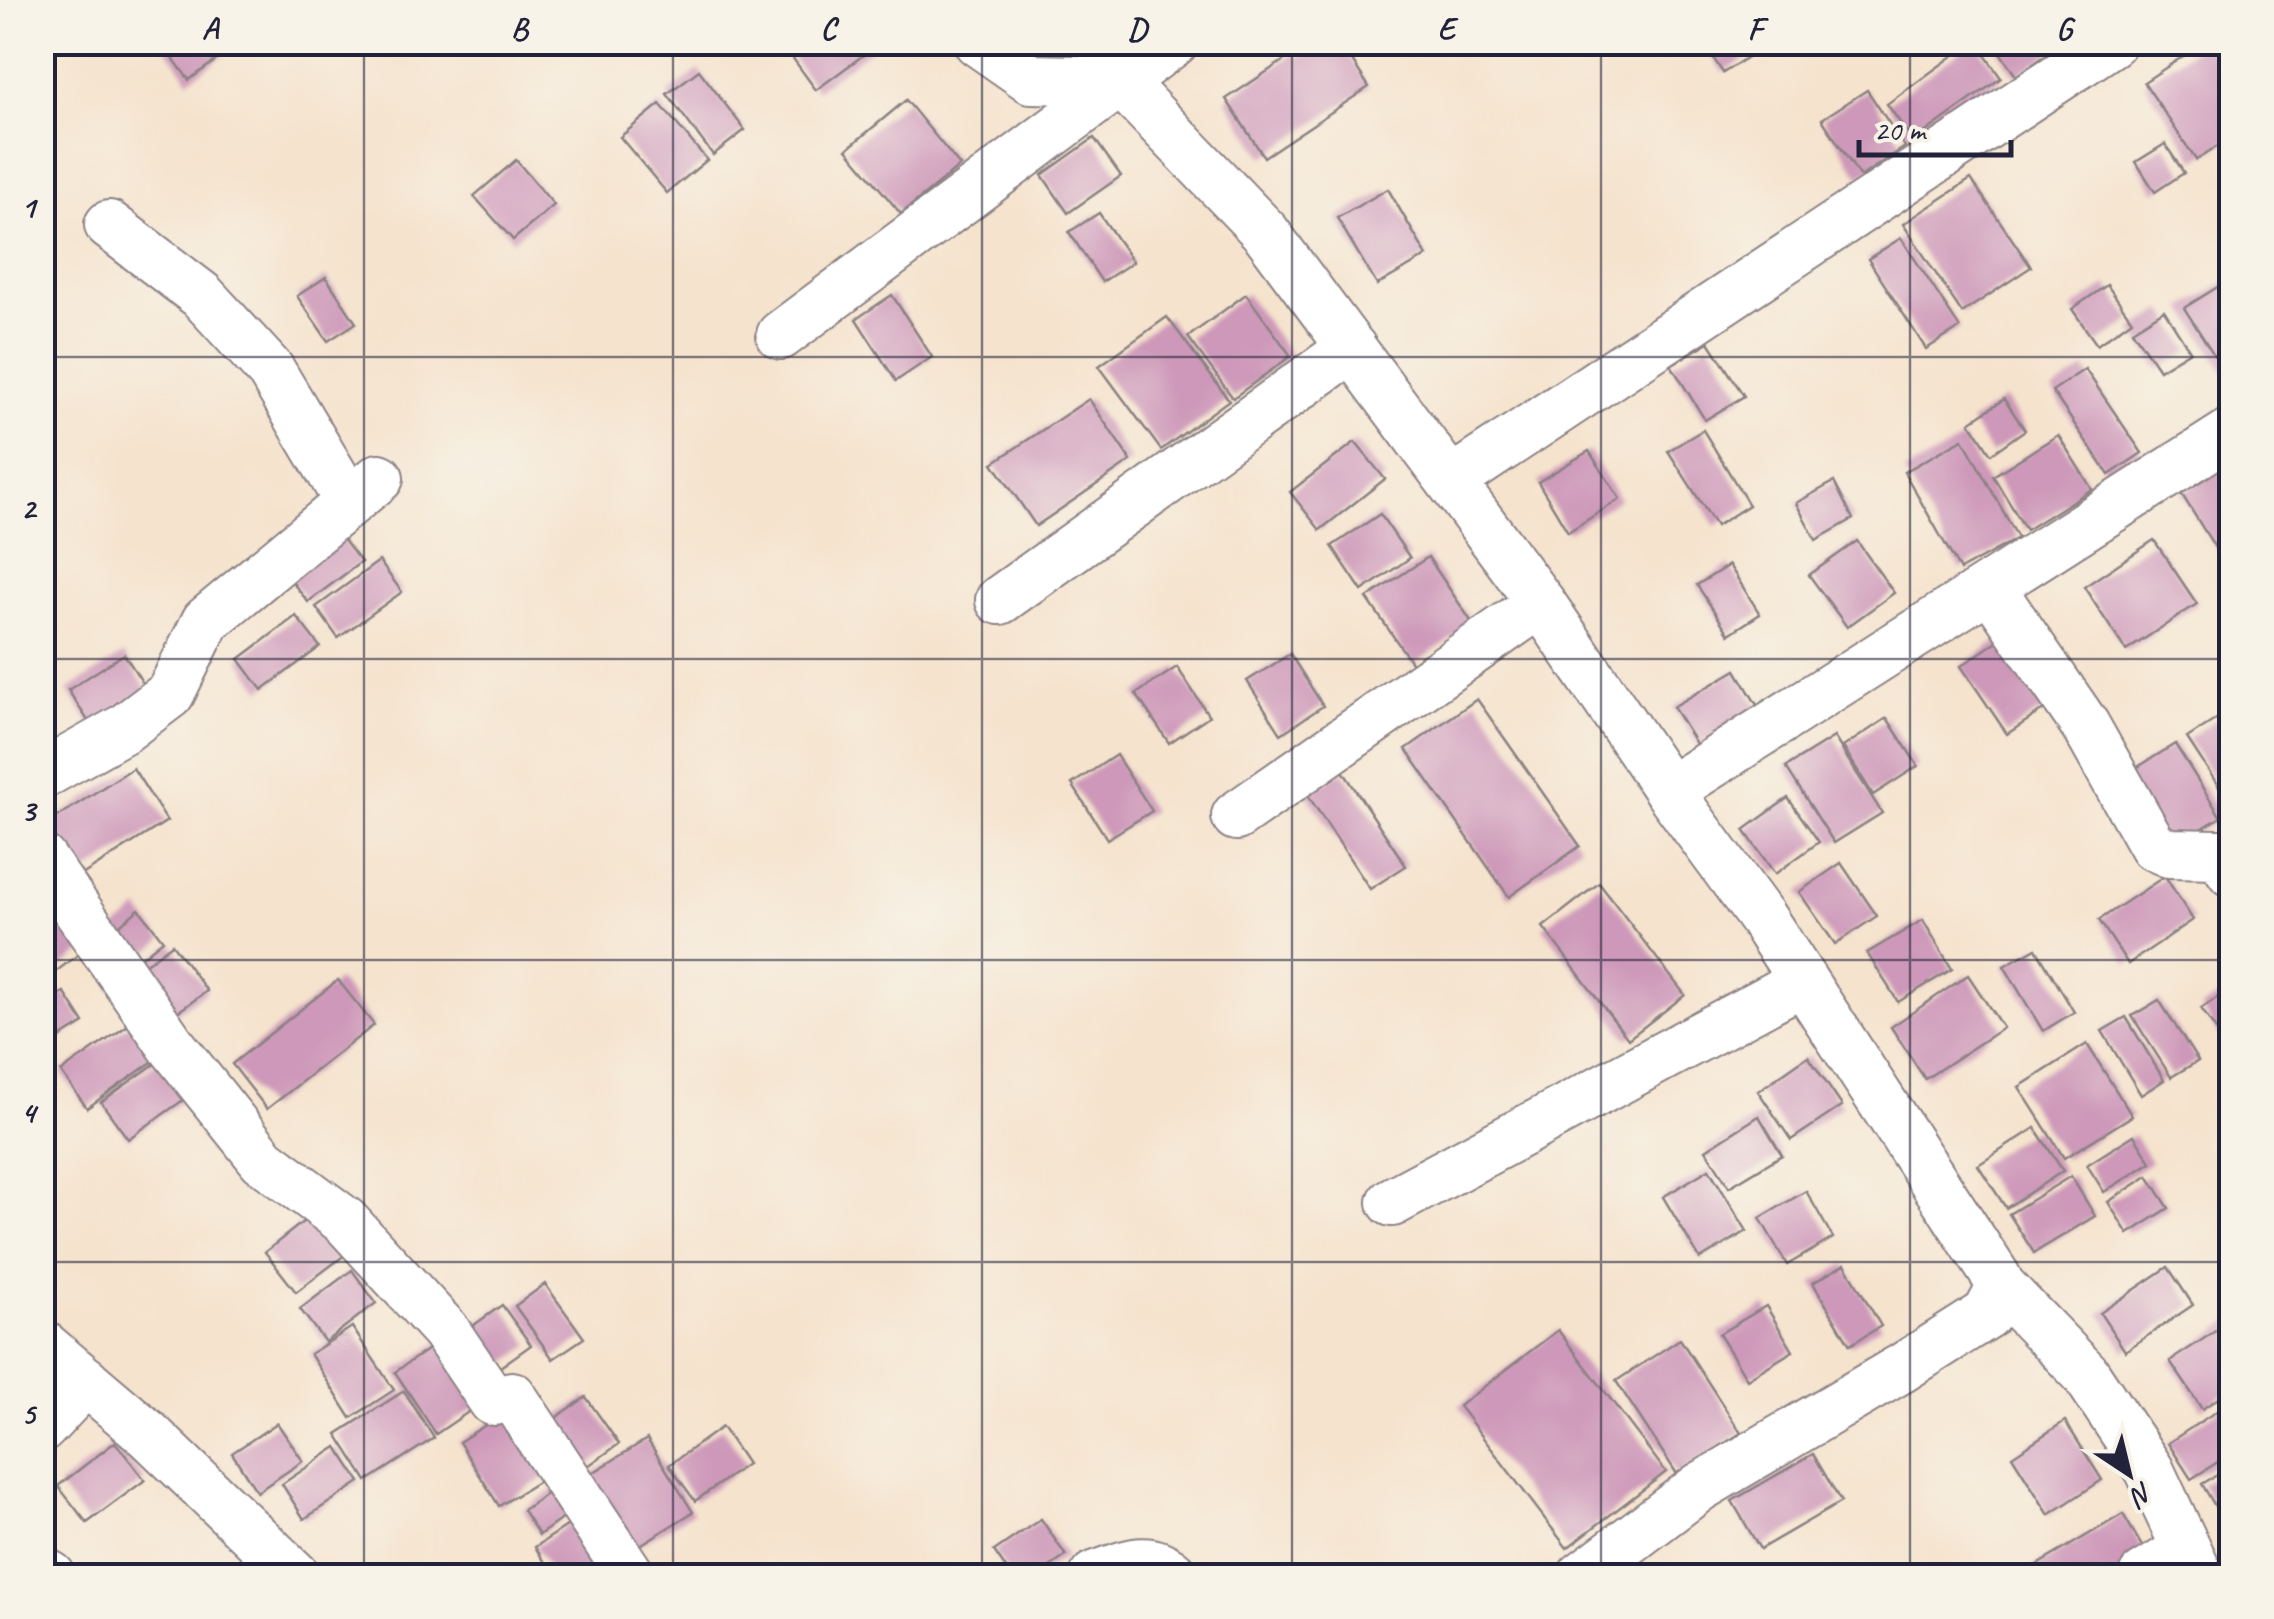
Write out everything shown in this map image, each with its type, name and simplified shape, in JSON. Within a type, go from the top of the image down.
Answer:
[{"type":"street","points":[[978,42],[1030,79],[1120,81],[1266,232],[1541,603],[1669,791],[1762,918],[1999,1284],[2085,1373],[2150,1469],[2193,1563],[2143,1576]]},
{"type":"street","points":[[780,335],[1174,42]]},
{"type":"street","points":[[1451,480],[2112,42]]},
{"type":"street","points":[[42,776],[125,728],[170,694],[206,621],[364,490],[271,371],[202,296],[109,225]]},
{"type":"street","points":[[1000,600],[1352,348]]},
{"type":"street","points":[[1669,791],[2232,432]]},
{"type":"street","points":[[1990,586],[2085,725],[2153,846],[2168,853],[2227,857]]},
{"type":"street","points":[[1236,816],[1541,603]]},
{"type":"street","points":[[42,858],[172,1046],[263,1160],[345,1221],[445,1330],[493,1401],[512,1396],[631,1576]]},
{"type":"street","points":[[1392,1202],[1803,981]]},
{"type":"street","points":[[1582,1576],[1700,1487],[1987,1314],[1996,1300],[1999,1284]]},
{"type":"street","points":[[42,1344],[149,1435],[296,1576]]},
{"type":"street","points":[[42,1428],[86,1381]]},
{"type":"street","points":[[1094,1576],[1139,1561],[1163,1565],[1175,1576]]},
{"type":"street","points":[[42,1570],[50,1576]]},
{"type":"building","points":[[171,42],[241,42],[189,80],[165,47]]},
{"type":"building","points":[[781,42],[881,42],[816,90]]},
{"type":"building","points":[[1040,42],[1127,42],[1086,70],[1059,59]]},
{"type":"building","points":[[1322,42],[1340,42],[1369,87],[1264,157],[1226,99],[1295,53],[1298,58]]},
{"type":"building","points":[[1703,42],[1770,42],[1723,73]]},
{"type":"building","points":[[1976,42],[2001,78],[1913,141],[1887,104]]},
{"type":"building","points":[[1993,42],[2050,42],[2055,49],[2016,76]]},
{"type":"building","points":[[2205,42],[2214,42],[2232,70],[2232,137],[2196,160],[2144,82]]},
{"type":"building","points":[[699,70],[745,130],[713,155],[667,94]]},
{"type":"building","points":[[1867,90],[1905,147],[1860,177],[1822,119]]},
{"type":"building","points":[[906,100],[960,166],[901,214],[847,149]]},
{"type":"building","points":[[660,104],[707,160],[667,193],[620,137]]},
{"type":"building","points":[[1094,138],[1121,176],[1068,213],[1042,175]]},
{"type":"building","points":[[2165,144],[2184,173],[2155,192],[2136,162]]},
{"type":"building","points":[[516,160],[554,205],[513,240],[474,196]]},
{"type":"building","points":[[1971,179],[2031,267],[1962,313],[1903,224]]},
{"type":"building","points":[[1388,189],[1427,256],[1377,285],[1337,218]]},
{"type":"building","points":[[1099,213],[1133,262],[1102,282],[1069,232]]},
{"type":"building","points":[[1901,238],[1960,328],[1926,349],[1868,259]]},
{"type":"building","points":[[326,277],[356,323],[328,341],[297,296]]},
{"type":"building","points":[[2232,278],[2232,383],[2184,308]]},
{"type":"building","points":[[2107,285],[2132,320],[2097,345],[2072,309]]},
{"type":"building","points":[[1246,294],[1291,356],[1233,398],[1188,337]]},
{"type":"building","points":[[892,295],[932,357],[896,381],[856,319]]},
{"type":"building","points":[[2164,310],[2190,351],[2159,370],[2132,330]]},
{"type":"building","points":[[1167,317],[1229,400],[1161,450],[1099,366]]},
{"type":"building","points":[[1709,342],[1744,396],[1705,420],[1671,365]]},
{"type":"building","points":[[2085,369],[2142,453],[2109,475],[2052,391]]},
{"type":"building","points":[[1089,399],[1131,461],[1036,526],[993,463]]},
{"type":"building","points":[[2004,399],[2025,430],[1991,454],[1970,422]]},
{"type":"building","points":[[1703,430],[1749,505],[1716,526],[1668,451]]},
{"type":"building","points":[[2058,435],[2092,489],[2026,530],[1993,476]]},
{"type":"building","points":[[1963,439],[2018,538],[1960,570],[1904,472]]},
{"type":"building","points":[[1355,442],[1385,479],[1320,530],[1290,492]]},
{"type":"building","points":[[1589,451],[1620,499],[1568,532],[1538,482]]},
{"type":"building","points":[[2232,461],[2232,557],[2224,562],[2181,493]]},
{"type":"building","points":[[1834,482],[1853,519],[1816,540],[1796,503]]},
{"type":"building","points":[[1380,514],[1410,558],[1362,591],[1332,546]]},
{"type":"building","points":[[339,534],[361,562],[308,602],[286,574]]},
{"type":"building","points":[[2154,540],[2197,604],[2126,651],[2084,587]]},
{"type":"building","points":[[1857,541],[1894,593],[1847,627],[1809,575]]},
{"type":"building","points":[[1428,557],[1473,624],[1413,665],[1367,598]]},
{"type":"building","points":[[379,561],[402,592],[338,638],[316,607]]},
{"type":"building","points":[[1729,565],[1760,614],[1729,634],[1697,585]]},
{"type":"building","points":[[296,616],[320,647],[262,690],[239,659]]},
{"type":"building","points":[[2012,631],[2058,700],[2007,734],[1961,666]]},
{"type":"building","points":[[124,654],[148,691],[92,727],[68,690]]},
{"type":"building","points":[[1290,654],[1323,706],[1281,734],[1247,681]]},
{"type":"building","points":[[1177,667],[1209,716],[1169,743],[1136,694]]},
{"type":"building","points":[[1736,670],[1760,710],[1698,747],[1673,707]]},
{"type":"building","points":[[1477,699],[1580,846],[1509,897],[1406,749]]},
{"type":"building","points":[[2232,709],[2232,807],[2187,738]]},
{"type":"building","points":[[1887,718],[1918,766],[1873,795],[1843,747]]},
{"type":"building","points":[[1834,737],[1882,813],[1834,843],[1786,767]]},
{"type":"building","points":[[2175,744],[2221,817],[2167,850],[2122,777]]},
{"type":"building","points":[[1116,755],[1152,811],[1107,839],[1072,784]]},
{"type":"building","points":[[133,768],[167,821],[66,885],[42,849],[42,827]]},
{"type":"building","points":[[1343,771],[1406,866],[1370,889],[1307,794]]},
{"type":"building","points":[[1788,798],[1819,842],[1775,874],[1744,830]]},
{"type":"building","points":[[1841,863],[1877,916],[1835,944],[1799,892]]},
{"type":"building","points":[[2165,876],[2193,920],[2128,964],[2099,920]]},
{"type":"building","points":[[1599,883],[1685,995],[1628,1039],[1543,927]]},
{"type":"building","points":[[42,901],[91,945],[42,982]]},
{"type":"building","points":[[139,909],[163,940],[128,968],[104,938]]},
{"type":"building","points":[[1923,920],[1952,969],[1898,1002],[1867,953]]},
{"type":"building","points":[[172,944],[207,991],[161,1024],[127,978]]},
{"type":"building","points":[[2036,948],[2074,1012],[2043,1031],[2004,966]]},
{"type":"building","points":[[1968,975],[2003,1028],[1925,1079],[1891,1027]]},
{"type":"building","points":[[338,980],[374,1025],[267,1109],[232,1064]]},
{"type":"building","points":[[2232,988],[2232,1054],[2201,1008]]},
{"type":"building","points":[[64,992],[84,1023],[42,1049],[42,1005]]},
{"type":"building","points":[[2159,1000],[2198,1061],[2171,1077],[2132,1016]]},
{"type":"building","points":[[141,1016],[166,1052],[87,1108],[61,1072]]},
{"type":"building","points":[[2126,1017],[2164,1080],[2141,1095],[2102,1031]]},
{"type":"building","points":[[2087,1044],[2132,1116],[2064,1158],[2019,1087]]},
{"type":"building","points":[[170,1053],[196,1091],[128,1139],[101,1102]]},
{"type":"building","points":[[1808,1056],[1842,1106],[1791,1140],[1758,1091]]},
{"type":"building","points":[[1759,1116],[1782,1155],[1729,1187],[1706,1150]]},
{"type":"building","points":[[2035,1128],[2063,1171],[2006,1208],[1978,1165]]},
{"type":"building","points":[[2134,1135],[2151,1162],[2104,1192],[2087,1165]]},
{"type":"building","points":[[1709,1169],[1747,1231],[1700,1259],[1663,1197]]},
{"type":"building","points":[[2071,1176],[2095,1216],[2034,1253],[2009,1214]]},
{"type":"building","points":[[2148,1176],[2169,1208],[2128,1234],[2108,1202]]},
{"type":"building","points":[[1806,1191],[1833,1238],[1787,1265],[1760,1218]]},
{"type":"building","points":[[318,1210],[350,1251],[296,1292],[265,1252]]},
{"type":"building","points":[[1845,1264],[1881,1326],[1850,1345],[1813,1283]]},
{"type":"building","points":[[2168,1267],[2193,1305],[2125,1351],[2100,1313]]},
{"type":"building","points":[[352,1270],[376,1303],[325,1342],[300,1309]]},
{"type":"building","points":[[545,1284],[584,1338],[553,1359],[515,1306]]},
{"type":"building","points":[[502,1305],[531,1345],[482,1380],[453,1340]]},
{"type":"building","points":[[1766,1306],[1793,1351],[1747,1379],[1719,1334]]},
{"type":"building","points":[[2232,1320],[2232,1389],[2202,1409],[2170,1361]]},
{"type":"building","points":[[352,1327],[394,1390],[351,1418],[310,1354]]},
{"type":"building","points":[[1558,1330],[1666,1472],[1567,1548],[1459,1406]]},
{"type":"building","points":[[447,1336],[489,1398],[436,1434],[395,1372]]},
{"type":"building","points":[[1680,1339],[1741,1433],[1677,1474],[1616,1381]]},
{"type":"building","points":[[404,1391],[434,1438],[367,1481],[337,1434]]},
{"type":"building","points":[[586,1397],[619,1444],[578,1473],[544,1426]]},
{"type":"building","points":[[2232,1401],[2232,1453],[2191,1479],[2168,1443]]},
{"type":"building","points":[[511,1409],[552,1473],[499,1506],[459,1442]]},
{"type":"building","points":[[2065,1421],[2102,1480],[2049,1515],[2012,1456]]},
{"type":"building","points":[[277,1423],[303,1461],[257,1492],[232,1453]]},
{"type":"building","points":[[722,1427],[747,1464],[695,1501],[669,1465]]},
{"type":"building","points":[[647,1439],[693,1512],[621,1557],[575,1484]]},
{"type":"building","points":[[115,1442],[145,1480],[87,1523],[58,1486]]},
{"type":"building","points":[[337,1447],[360,1482],[304,1519],[282,1484]]},
{"type":"building","points":[[1813,1454],[1841,1502],[1760,1549],[1732,1501]]},
{"type":"building","points":[[2232,1466],[2232,1505],[2219,1513],[2202,1484]]},
{"type":"building","points":[[567,1480],[583,1504],[539,1535],[523,1510]]},
{"type":"building","points":[[588,1512],[614,1552],[576,1576],[554,1576],[535,1547]]},
{"type":"building","points":[[2123,1514],[2150,1560],[2123,1576],[2037,1576],[2032,1568]]},
{"type":"building","points":[[1041,1519],[1066,1556],[1037,1576],[1011,1576],[994,1551]]}]
